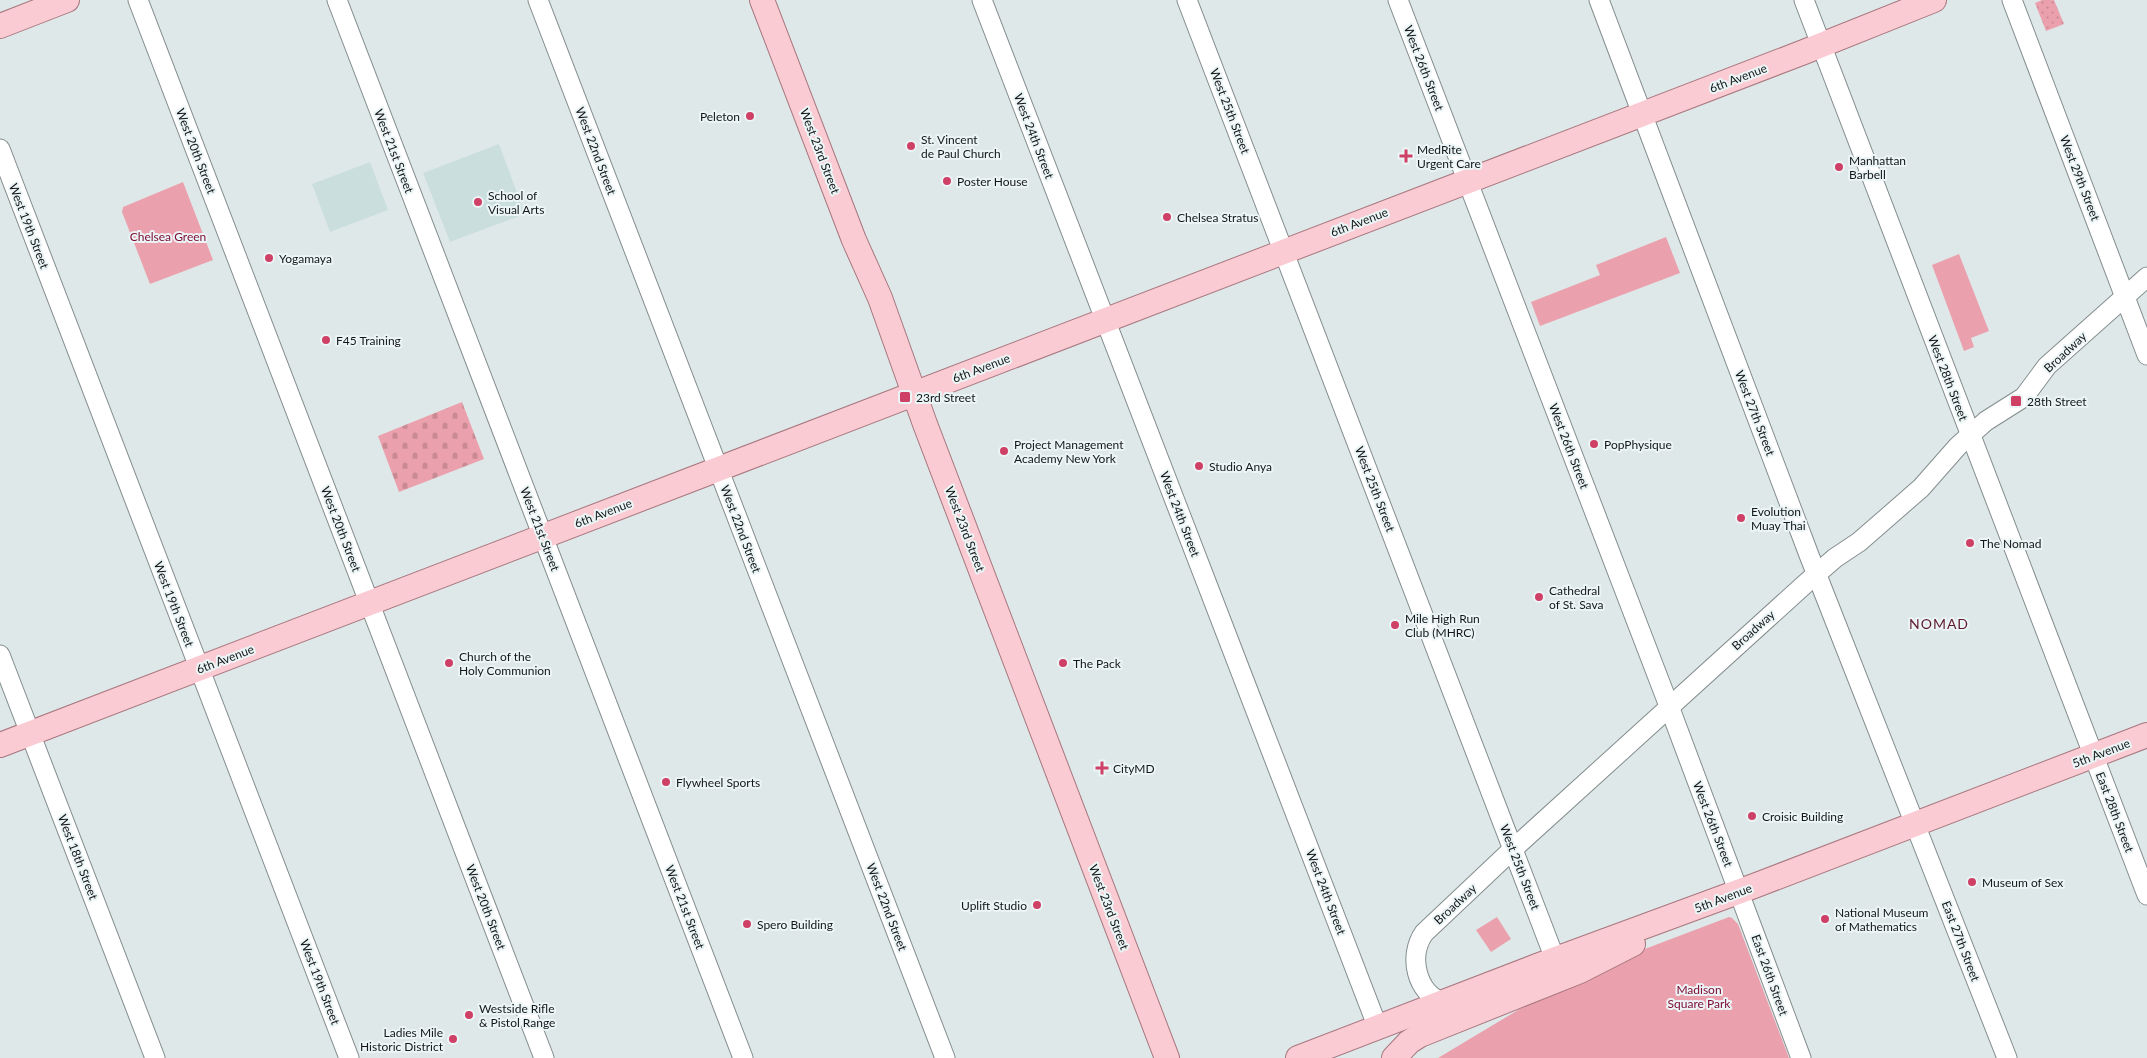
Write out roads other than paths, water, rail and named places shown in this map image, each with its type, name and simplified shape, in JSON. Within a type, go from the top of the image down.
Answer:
[{"type":"main road","points":[[0,26],[67,0]]},
{"type":"main road","name":"West 23rd Street","points":[[762,0],[854,240],[880,298],[914,394],[1167,1058]]},
{"type":"main road","name":"6th Avenue","points":[[0,745],[1934,0]]},
{"type":"main road","name":"5th Avenue","points":[[1298,1058],[1444,1003],[1559,968],[1686,912],[2147,735]]},
{"type":"main road","points":[[1394,1058],[1408,1042],[1420,1034],[1559,968]]},
{"type":"street","name":"West 20th Street","points":[[138,0],[544,1058]]},
{"type":"street","name":"West 21st Street","points":[[337,0],[742,1058]]},
{"type":"street","name":"West 22nd Street","points":[[538,0],[945,1058]]},
{"type":"street","name":"West 24th Street","points":[[982,0],[1378,1028]]},
{"type":"street","name":"West 25th Street","points":[[1187,0],[1559,968]]},
{"type":"street","name":"West 26th Street","points":[[1398,0],[1739,892]]},
{"type":"street","name":"West 27th Street","points":[[1599,0],[1816,574],[1916,824]]},
{"type":"street","name":"West 28th Street","points":[[1804,0],[2093,756]]},
{"type":"street","name":"West 29th Street","points":[[2012,0],[2147,355]]},
{"type":"street","name":"West 19th Street","points":[[0,149],[349,1058]]},
{"type":"street","name":"Broadway","points":[[1444,1003],[1429,995],[1420,980],[1416,961],[1418,943],[1428,929],[1669,706],[1816,574],[1834,558],[1859,542],[1921,488],[1933,472],[1986,421],[2024,397],[2047,366],[2147,277]]},
{"type":"street","name":"West 18th Street","points":[[0,655],[155,1058]]},
{"type":"street","name":"East 28th Street","points":[[2093,756],[2147,895]]},
{"type":"street","name":"East 27th Street","points":[[1916,824],[2007,1058]]},
{"type":"street","name":"East 26th Street","points":[[1739,892],[1801,1058]]},
{"type":"place","name":"Peleton","points":[[750,116]]},
{"type":"place","name":"St. Vincent de Paul Church","points":[[911,146]]},
{"type":"place","name":"MedRite Urgent Care","points":[[1406,156]]},
{"type":"place","name":"Manhattan Barbell","points":[[1839,167]]},
{"type":"place","name":"Poster House","points":[[947,181]]},
{"type":"place","name":"School of Visual Arts","points":[[478,202]]},
{"type":"place","name":"Chelsea Stratus","points":[[1167,217]]},
{"type":"place","name":"Yogamaya","points":[[269,258]]},
{"type":"place","name":"F45 Training","points":[[326,340]]},
{"type":"place","name":"23rd Street","points":[[905,397]]},
{"type":"place","name":"28th Street","points":[[2016,401]]},
{"type":"place","name":"PopPhysique","points":[[1594,444]]},
{"type":"place","name":"Project Management Academy New York","points":[[1004,451]]},
{"type":"place","name":"Studio Anya","points":[[1199,466]]},
{"type":"place","name":"Evolution Muay Thai","points":[[1741,518]]},
{"type":"place","name":"The Nomad","points":[[1970,543]]},
{"type":"place","name":"Cathedral of St. Sava","points":[[1539,597]]},
{"type":"place","name":"Mile High Run Club (MHRC)","points":[[1395,625]]},
{"type":"place","name":"Church of the Holy Communion","points":[[449,663]]},
{"type":"place","name":"The Pack","points":[[1063,663]]},
{"type":"place","name":"CityMD","points":[[1102,768]]},
{"type":"place","name":"Flywheel Sports","points":[[666,782]]},
{"type":"place","name":"Croisic Building","points":[[1752,816]]},
{"type":"place","name":"Museum of Sex","points":[[1972,882]]},
{"type":"place","name":"Uplift Studio","points":[[1037,905]]},
{"type":"place","name":"National Museum of Mathematics","points":[[1825,919]]},
{"type":"place","name":"Spero Building","points":[[747,924]]},
{"type":"place","name":"Westside Rifle & Pistol Range","points":[[469,1015]]},
{"type":"place","name":"Ladies Mile Historic District","points":[[453,1039]]},
{"type":"district","name":"NOMAD","points":[[1939,623]]},
{"type":"park label","name":"Chelsea Green","points":[[168,236]]},
{"type":"park label","name":"Madison Square Park","points":[[1699,996]]}]
